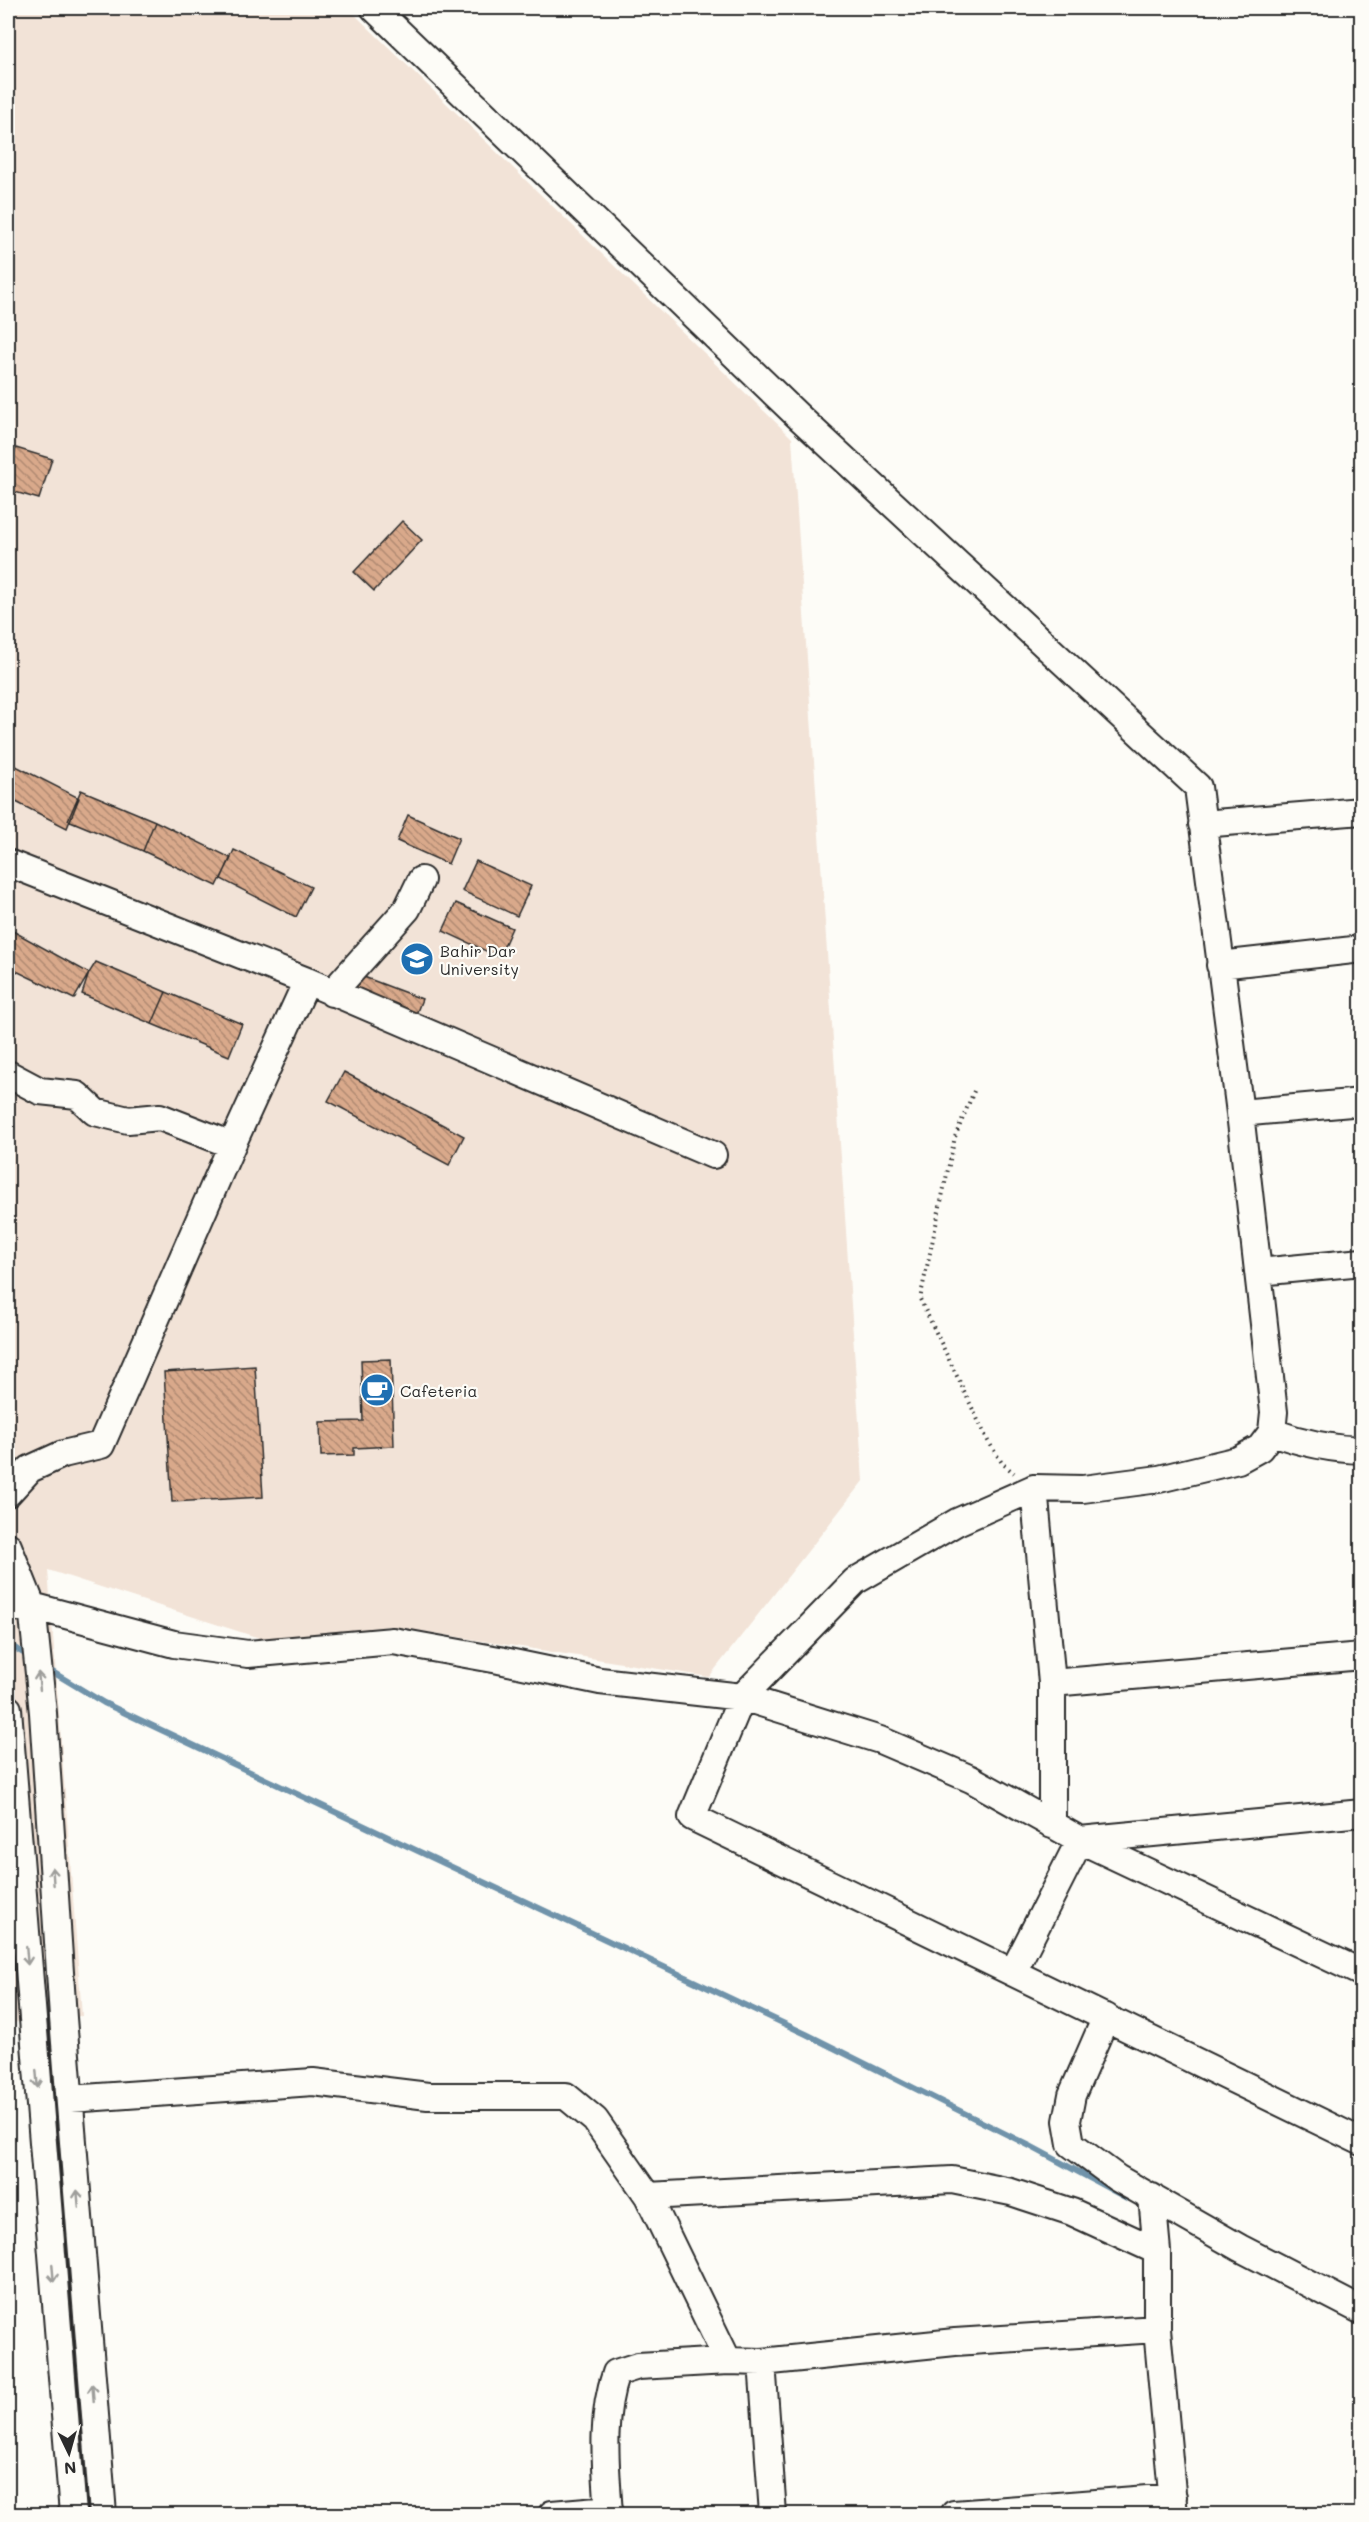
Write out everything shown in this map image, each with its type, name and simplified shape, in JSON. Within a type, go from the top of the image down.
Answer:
[{"type":"street","points":[[374,8],[807,425],[1198,787],[1259,1272],[1274,1412],[1272,1432],[1260,1448],[1238,1460],[1159,1479],[1083,1489],[1034,1488],[957,1522],[855,1581],[742,1697],[692,1817],[1362,2142]]},
{"type":"street","points":[[1202,824],[1362,810]]},
{"type":"street","points":[[8,863],[307,981],[713,1155]]},
{"type":"street","points":[[332,993],[407,909],[422,880]]},
{"type":"street","points":[[1220,965],[1362,949]]},
{"type":"street","points":[[8,1493],[30,1469],[63,1454],[101,1445],[232,1145],[307,981]]},
{"type":"street","points":[[8,1074],[40,1091],[76,1095],[95,1112],[128,1120],[160,1117],[232,1145]]},
{"type":"street","points":[[1240,1113],[1362,1102]]},
{"type":"street","points":[[1259,1272],[1362,1262]]},
{"type":"street","points":[[1272,1432],[1302,1443],[1362,1450]]},
{"type":"street","points":[[1034,1488],[1052,1683],[1052,1825]]},
{"type":"street","points":[[8,1546],[20,1607],[36,1648],[43,1713],[63,2018],[103,2514]]},
{"type":"street","points":[[20,1607],[174,1644],[248,1654],[393,1641],[600,1681],[742,1697],[880,1740],[971,1779],[1080,1840],[1362,1973]]},
{"type":"street","points":[[1052,1683],[1362,1656]]},
{"type":"street","points":[[8,1709],[9,1747],[73,2514]]},
{"type":"street","points":[[1080,1840],[1362,1814]]},
{"type":"street","points":[[1013,1972],[1080,1840]]},
{"type":"street","points":[[1330,1957],[1362,1954]]},
{"type":"street","points":[[1106,2017],[1072,2096],[1067,2121],[1071,2144],[1117,2178],[1152,2200],[1362,2312]]},
{"type":"street","points":[[70,2099],[313,2082],[428,2097],[566,2096],[595,2120],[648,2196],[728,2361]]},
{"type":"street","points":[[648,2196],[952,2180],[1011,2192],[1072,2212],[1157,2251]]},
{"type":"street","points":[[954,2514],[1173,2506],[1157,2329],[1157,2251],[1152,2200]]},
{"type":"street","points":[[552,2514],[609,2512],[605,2446],[609,2395],[616,2373],[638,2366],[728,2361],[762,2362],[955,2342],[1157,2329]]},
{"type":"street","points":[[762,2362],[773,2514]]},
{"type":"path","points":[[974,1091],[956,1137],[920,1299],[988,1441],[1002,1463],[1034,1488]]},
{"type":"shaded area","name":"Bahir Dar University","points":[[8,8],[348,8],[792,438],[863,1481],[709,1677],[389,1626],[275,1643],[48,1570],[82,2016],[8,2023]]},
{"type":"building","points":[[16,448],[52,459],[39,499],[8,490],[8,471]]},
{"type":"building","points":[[402,521],[422,540],[374,591],[354,572]]},
{"type":"building","points":[[8,762],[79,798],[67,828],[8,798]]},
{"type":"building","points":[[81,790],[155,821],[143,851],[68,820]]},
{"type":"building","points":[[408,815],[459,838],[448,864],[397,841]]},
{"type":"building","points":[[155,821],[231,858],[217,886],[143,851]]},
{"type":"building","points":[[234,850],[311,887],[296,917],[221,879]]},
{"type":"building","points":[[476,861],[531,886],[517,916],[462,891]]},
{"type":"building","points":[[456,903],[512,928],[499,957],[443,931]]},
{"type":"building","points":[[11,930],[89,973],[74,999],[8,967],[8,939]]},
{"type":"building","points":[[96,962],[166,992],[152,1024],[82,994],[89,973]]},
{"type":"building","points":[[356,974],[422,999],[415,1017],[349,992]]},
{"type":"building","points":[[166,992],[242,1024],[229,1056],[152,1024]]},
{"type":"building","points":[[344,1072],[464,1136],[449,1165],[328,1101]]},
{"type":"building","name":"Cafeteria","points":[[391,1359],[394,1446],[354,1448],[354,1455],[321,1456],[320,1422],[363,1421],[361,1360]]},
{"type":"building","points":[[255,1366],[263,1497],[172,1502],[164,1372]]},
{"type":"waterway","points":[[8,1644],[30,1657]]},
{"type":"waterway","points":[[46,1668],[104,1703],[806,2034],[1030,2146],[1127,2198]]},
{"type":"place","name":"Bahir Dar University","points":[[417,959]]},
{"type":"place","name":"Cafeteria","points":[[377,1390]]}]
